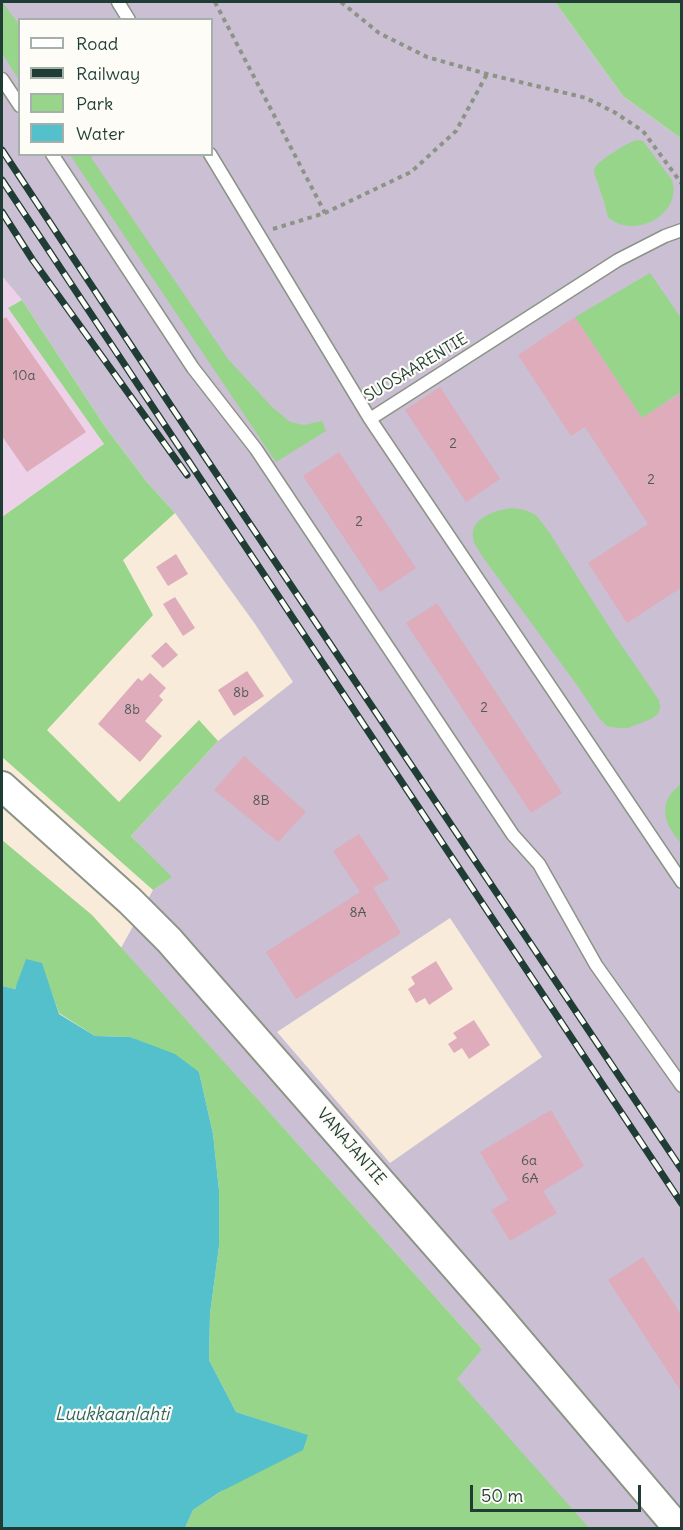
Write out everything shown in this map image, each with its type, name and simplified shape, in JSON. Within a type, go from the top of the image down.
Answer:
[{"type":"street","name":"VANAJANTIE","points":[[2,786],[130,901],[169,940],[492,1309],[678,1528]]},
{"type":"lane","points":[[118,2],[128,18]]},
{"type":"lane","points":[[2,79],[18,103]]},
{"type":"lane","points":[[53,156],[194,368],[256,449],[513,835],[539,864],[596,965],[681,1086]]},
{"type":"lane","name":"SUOSAARENTIE","points":[[211,156],[370,419],[618,260],[681,230]]},
{"type":"lane","points":[[370,419],[681,882]]},
{"type":"path","points":[[215,2],[325,213]]},
{"type":"path","points":[[341,2],[379,33],[427,57],[585,98],[614,112],[644,131],[681,184]]},
{"type":"path","points":[[258,233],[325,213],[411,172],[456,131],[487,74]]},
{"type":"shaded area","points":[[2,2],[555,2],[623,96],[681,140],[681,1528],[239,1528],[482,1349],[121,948],[153,890],[171,877],[131,836],[218,741],[293,682],[255,624],[175,513],[147,482],[106,428],[22,300],[2,276]],"holes":[[[450,918],[542,1057],[390,1163],[277,1032]]]},
{"type":"shaded area","points":[[2,276],[22,300],[8,308],[104,444],[2,517]]},
{"type":"green space","points":[[2,2],[18,23],[18,78],[2,53]]},
{"type":"green space","points":[[555,2],[681,2],[681,140],[623,96]]},
{"type":"green space","points":[[637,140],[643,141],[672,180],[673,193],[670,204],[663,214],[642,225],[630,226],[608,217],[594,171],[595,167],[608,156]]},
{"type":"green space","points":[[71,156],[92,156],[228,359],[271,406],[290,422],[304,425],[322,421],[326,431],[276,462]]},
{"type":"green space","points":[[650,273],[681,318],[681,392],[642,418],[575,317]]},
{"type":"green space","points":[[22,300],[106,428],[147,482],[175,513],[123,560],[153,615],[47,730],[119,802],[199,720],[218,741],[131,836],[172,877],[153,890],[2,757],[2,517],[104,444],[8,308]]},
{"type":"green space","points":[[512,508],[536,515],[549,532],[659,700],[658,714],[651,719],[628,728],[607,726],[482,556],[473,538],[476,525],[492,513]]},
{"type":"green space","points":[[681,784],[681,843],[670,828],[665,813],[668,798]]},
{"type":"green space","points":[[2,840],[92,915],[482,1349],[457,1379],[589,1528],[185,1528],[193,1510],[307,1435],[236,1412],[209,1360],[210,1314],[219,1246],[219,1190],[213,1134],[199,1072],[130,1037],[95,1036],[59,1013],[41,963],[14,989],[2,986]]},
{"type":"water","name":"Luukkaanlahti","points":[[26,959],[42,963],[59,1014],[95,1036],[130,1037],[175,1054],[199,1072],[213,1134],[219,1190],[219,1246],[210,1314],[209,1360],[236,1412],[308,1435],[303,1450],[220,1492],[193,1510],[185,1528],[2,1528],[2,986],[15,989]]},
{"type":"building","points":[[6,317],[86,432],[27,472],[2,436],[2,320]]},
{"type":"building","points":[[575,317],[642,418],[682,392],[682,587],[627,623],[588,563],[648,524],[585,427],[571,436],[518,355]]},
{"type":"building","points":[[440,387],[500,479],[466,502],[405,410]]},
{"type":"building","points":[[339,452],[416,568],[380,592],[303,476]]},
{"type":"building","points":[[176,554],[188,574],[168,586],[156,567]]},
{"type":"building","points":[[175,597],[195,628],[183,636],[163,604]]},
{"type":"building","points":[[437,603],[562,793],[531,813],[406,623]]},
{"type":"building","points":[[166,642],[178,655],[163,668],[151,656]]},
{"type":"building","points":[[247,671],[264,696],[234,716],[218,690]]},
{"type":"building","points":[[150,673],[166,688],[159,696],[163,700],[145,721],[162,736],[140,762],[98,724],[138,678],[142,681]]},
{"type":"building","points":[[244,756],[306,812],[278,842],[214,790]]},
{"type":"building","points":[[359,834],[389,879],[373,888],[401,933],[296,999],[266,952],[360,892],[333,851]]},
{"type":"building","points":[[436,961],[453,989],[429,1005],[425,998],[416,1003],[408,989],[415,984],[411,977]]},
{"type":"building","points":[[474,1020],[490,1045],[469,1059],[462,1048],[454,1053],[448,1044],[457,1038],[453,1033]]},
{"type":"building","points":[[551,1110],[584,1166],[543,1191],[557,1213],[510,1241],[491,1210],[508,1200],[480,1152]]},
{"type":"building","points":[[643,1257],[682,1316],[682,1393],[608,1280]]},
{"type":"railway","points":[[2,150],[682,1170]]},
{"type":"railway","points":[[2,180],[682,1204]]},
{"type":"railway","points":[[2,212],[32,259],[187,475]]}]
